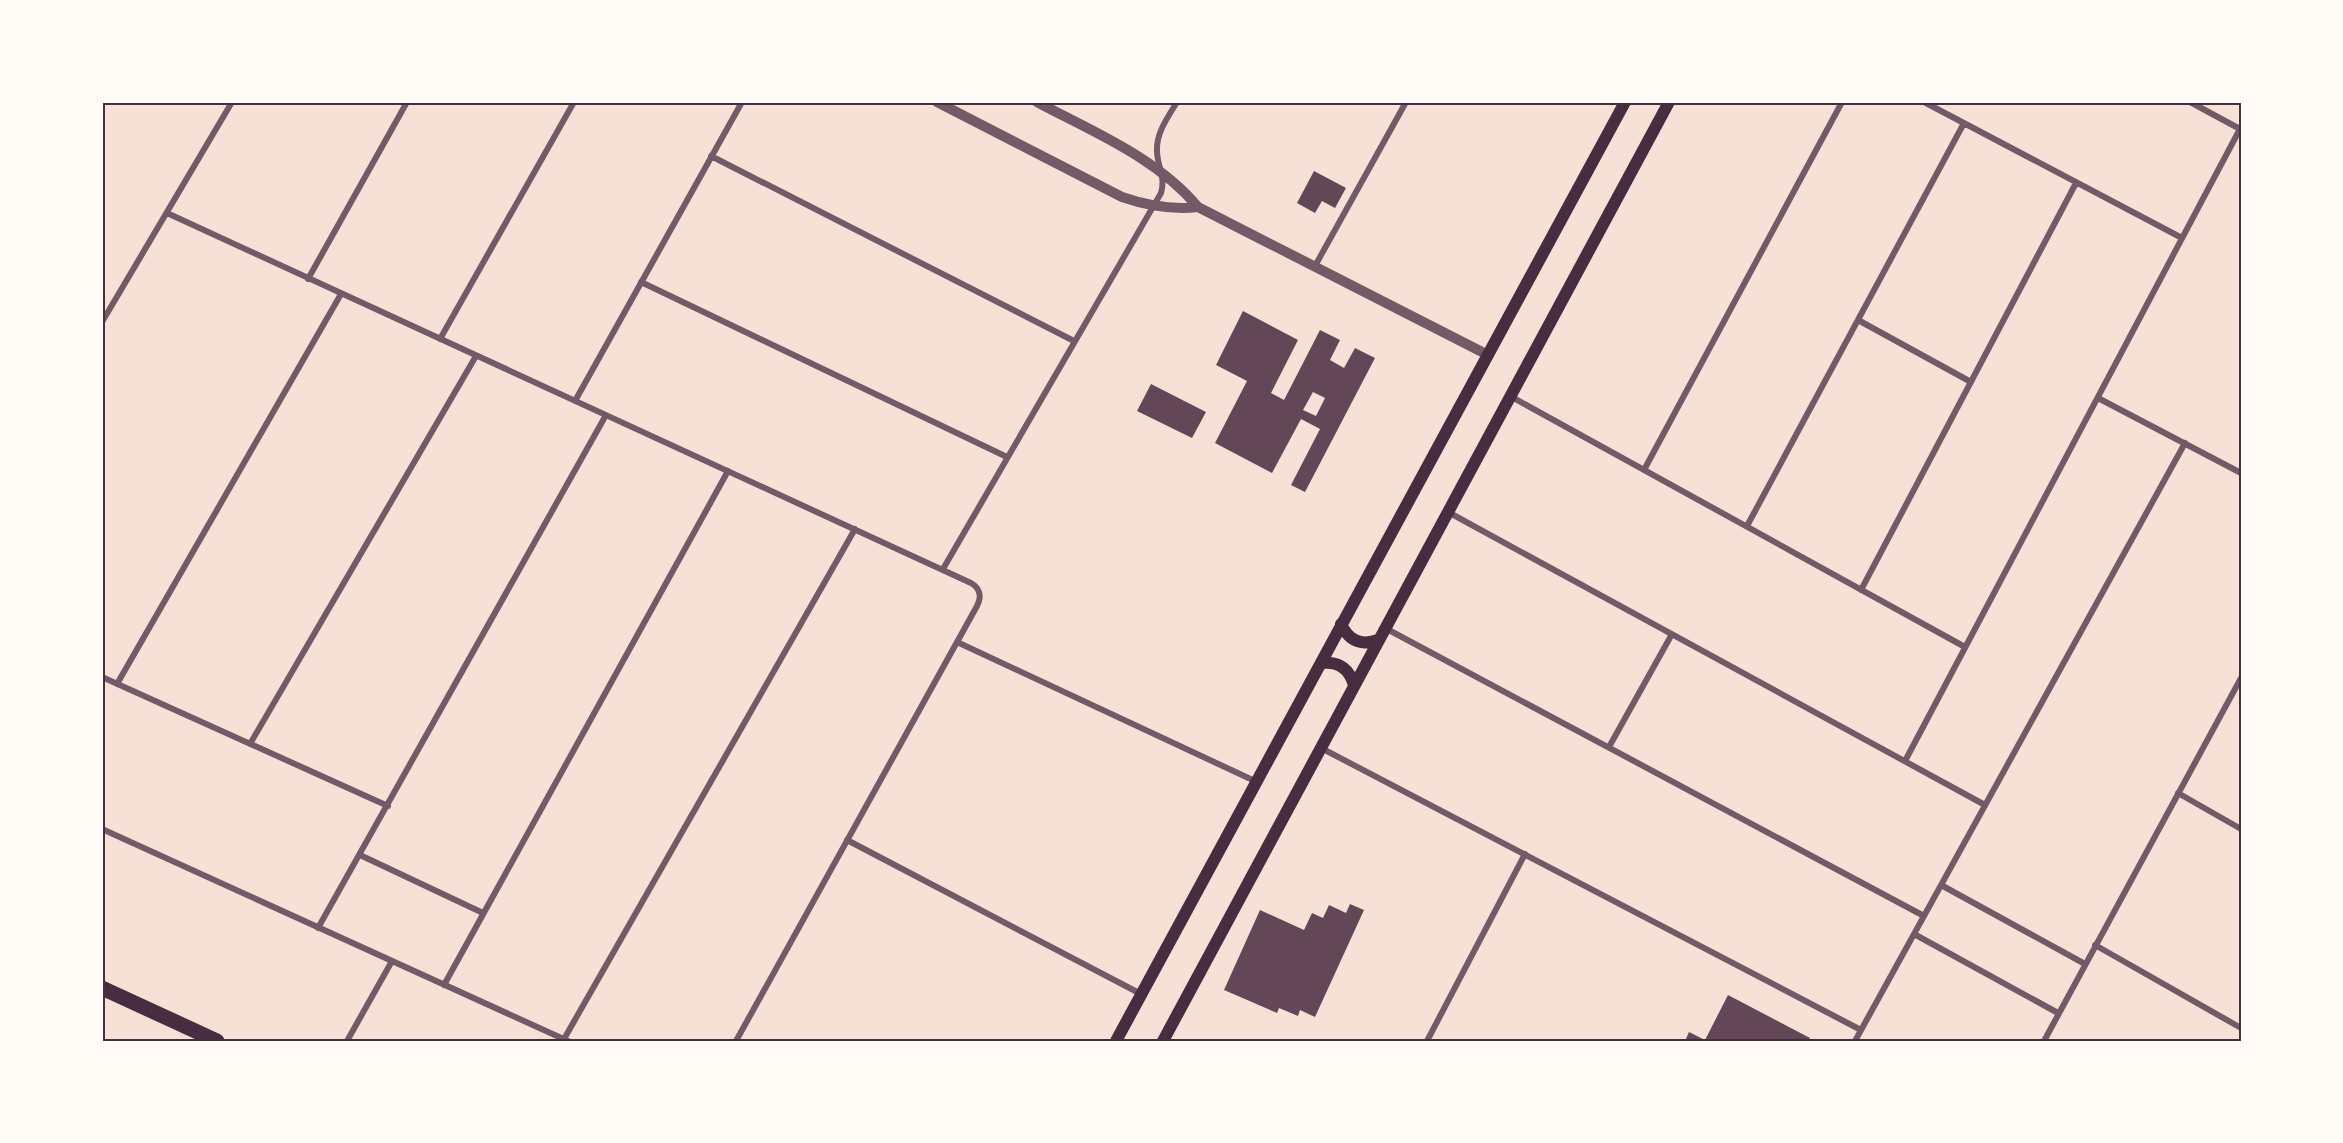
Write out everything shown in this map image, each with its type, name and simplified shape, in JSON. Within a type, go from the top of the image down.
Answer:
[{"type":"main road","points":[[1116,1041],[1625,102]]},
{"type":"main road","points":[[1163,1041],[1669,102]]},
{"type":"main road","points":[[1341,624],[1345,633],[1352,639],[1369,643],[1378,640]]},
{"type":"main road","points":[[1321,663],[1338,663],[1346,669],[1354,685]]},
{"type":"main road","points":[[102,988],[217,1041]]},
{"type":"street","points":[[102,322],[232,102]]},
{"type":"street","points":[[308,279],[407,102]]},
{"type":"street","points":[[440,339],[574,102]]},
{"type":"street","points":[[575,401],[742,102]]},
{"type":"street","points":[[937,102],[1122,197],[1168,208],[1198,207]]},
{"type":"street","points":[[1037,102],[1148,161],[1186,192],[1198,207],[1488,355]]},
{"type":"street","points":[[943,569],[1074,340],[1154,206],[1163,186],[1156,152],[1157,142],[1177,102]]},
{"type":"street","points":[[1315,266],[1406,102]]},
{"type":"street","points":[[1644,470],[1842,102]]},
{"type":"street","points":[[1924,102],[2182,238]]},
{"type":"street","points":[[1905,761],[2241,128],[2190,102]]},
{"type":"street","points":[[1747,526],[1964,123]]},
{"type":"street","points":[[711,156],[1074,340]]},
{"type":"street","points":[[1861,590],[2076,183]]},
{"type":"street","points":[[166,213],[975,585],[980,593],[980,602],[736,1041]]},
{"type":"street","points":[[641,282],[1007,457]]},
{"type":"street","points":[[117,684],[340,294]]},
{"type":"street","points":[[1858,320],[1971,382]]},
{"type":"street","points":[[250,744],[476,356]]},
{"type":"street","points":[[1510,396],[1965,647]]},
{"type":"street","points":[[2098,398],[2241,473]]},
{"type":"street","points":[[318,928],[606,415]]},
{"type":"street","points":[[1855,1041],[2185,443]]},
{"type":"street","points":[[444,985],[728,471]]},
{"type":"street","points":[[1448,512],[1985,805]]},
{"type":"street","points":[[102,829],[566,1040],[855,529]]},
{"type":"street","points":[[1385,628],[1924,916]]},
{"type":"street","points":[[1609,747],[1672,634]]},
{"type":"street","points":[[957,642],[1257,782]]},
{"type":"street","points":[[102,677],[388,806]]},
{"type":"street","points":[[2043,1041],[2241,678]]},
{"type":"street","points":[[1320,748],[1861,1030]]},
{"type":"street","points":[[2178,793],[2241,829]]},
{"type":"street","points":[[847,840],[1142,994]]},
{"type":"street","points":[[1427,1041],[1525,854]]},
{"type":"street","points":[[360,855],[483,914]]},
{"type":"street","points":[[1941,885],[2085,964]]},
{"type":"street","points":[[1914,934],[2058,1013]]},
{"type":"street","points":[[2095,945],[2241,1028]]},
{"type":"street","points":[[347,1041],[392,961]]},
{"type":"building","points":[[1314,171],[1346,188],[1335,208],[1322,201],[1315,213],[1297,203]]},
{"type":"building","points":[[1243,311],[1298,340],[1271,393],[1284,400],[1320,330],[1340,340],[1330,360],[1344,368],[1355,348],[1375,358],[1305,492],[1291,485],[1320,429],[1301,419],[1272,473],[1215,443],[1247,381],[1216,365]],"holes":[[[1313,392],[1325,398],[1316,416],[1303,410]]]},
{"type":"building","points":[[1151,384],[1206,412],[1192,438],[1137,411]]},
{"type":"building","points":[[1350,904],[1364,910],[1315,1017],[1300,1010],[1298,1016],[1279,1008],[1277,1013],[1224,990],[1260,910],[1304,930],[1312,913],[1323,918],[1329,905],[1346,913]]},
{"type":"building","points":[[1728,995],[1810,1038],[1808,1041],[1685,1041],[1689,1032],[1705,1040]]}]
